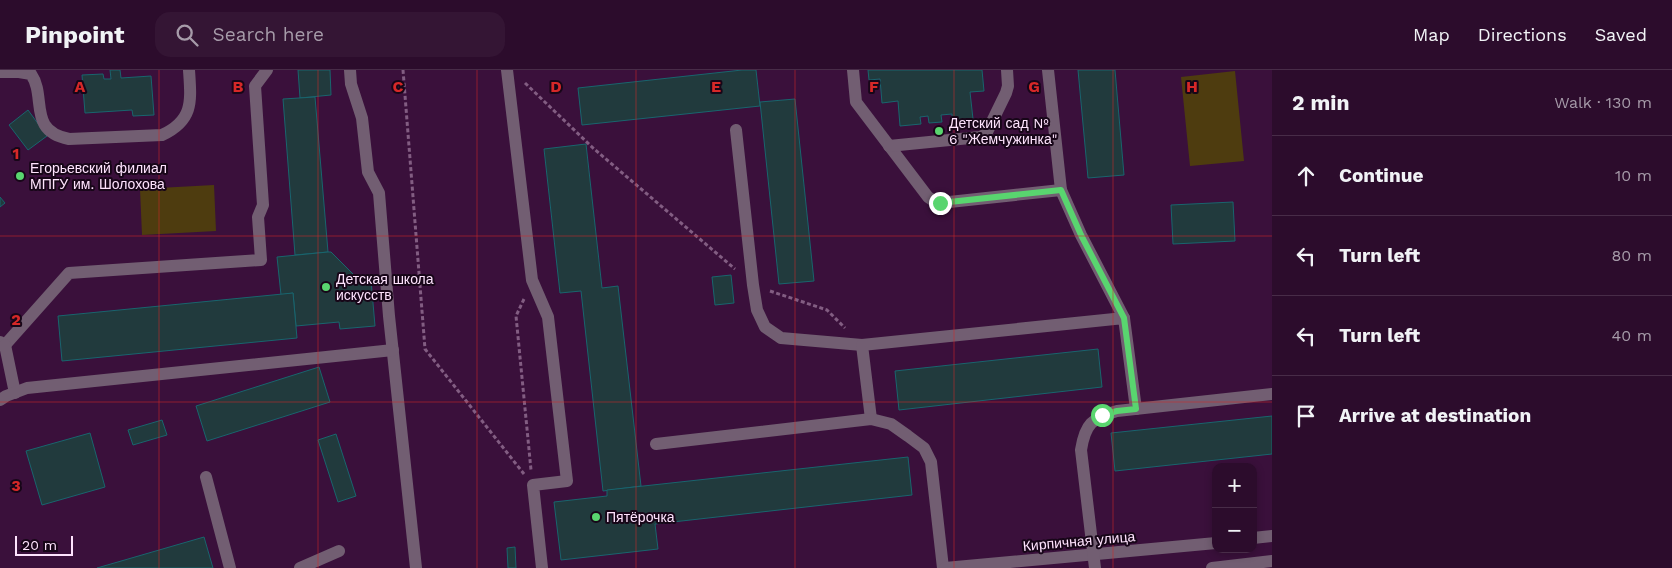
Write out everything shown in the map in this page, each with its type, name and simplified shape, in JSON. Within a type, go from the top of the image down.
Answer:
[{"type":"street","points":[[0,72],[31,74],[36,81],[39,113],[47,128],[57,137],[69,139],[162,135],[174,129],[187,114],[190,102],[189,70]]},
{"type":"street","points":[[15,393],[3,343],[69,273],[261,260],[258,218],[263,204],[255,86],[267,70]]},
{"type":"street","points":[[350,70],[351,84],[362,118],[368,172],[379,193],[416,568]]},
{"type":"street","points":[[853,70],[856,102],[928,198],[940,203],[1061,190]]},
{"type":"street","points":[[889,146],[980,137],[986,134],[1006,93],[1008,86],[1007,70]]},
{"type":"street","points":[[1048,70],[1061,190],[1081,235],[1124,318],[1136,409]]},
{"type":"street","points":[[513,73],[532,280],[548,317],[567,481],[533,486],[542,568]]},
{"type":"street","points":[[736,130],[757,310],[765,327],[781,338],[862,345],[1124,318]]},
{"type":"street","points":[[862,345],[871,419]]},
{"type":"street","points":[[0,400],[27,388],[393,350]]},
{"type":"street","points":[[1095,568],[1081,450],[1083,436],[1090,422],[1102,415],[1117,411],[1272,394]]},
{"type":"street","points":[[656,444],[871,419],[891,424],[924,448],[931,462],[944,568]]},
{"type":"street","points":[[206,477],[230,568]]},
{"type":"street","points":[[1257,538],[1272,536]]},
{"type":"street","name":"Кирпичная улица","points":[[944,568],[1212,543]]},
{"type":"street","points":[[300,568],[339,551]]},
{"type":"street","points":[[1212,568],[1272,561]]},
{"type":"path","points":[[403,70],[425,349],[533,486]]},
{"type":"path","points":[[513,73],[594,148],[753,285],[827,310],[862,345]]},
{"type":"path","points":[[532,280],[516,316],[533,486]]},
{"type":"shaded area","points":[[1235,71],[1244,161],[1190,166],[1181,77]]},
{"type":"shaded area","points":[[214,185],[216,231],[142,235],[140,189]]},
{"type":"building","points":[[110,70],[120,70],[121,78],[151,76],[154,115],[133,116],[132,110],[85,113],[82,75],[103,74],[104,79],[111,79]]},
{"type":"building","points":[[298,70],[330,70],[331,95],[300,98]]},
{"type":"building","points":[[756,70],[760,106],[582,125],[578,88]]},
{"type":"building","points":[[868,70],[982,70],[984,91],[970,92],[973,119],[952,121],[952,114],[941,115],[942,122],[929,123],[928,116],[920,117],[921,124],[900,126],[898,101],[882,103],[880,79],[869,80]]},
{"type":"building","points":[[1078,70],[1115,70],[1124,175],[1088,178]]},
{"type":"building","points":[[315,97],[328,252],[295,255],[283,99]]},
{"type":"building","points":[[795,99],[814,281],[779,284],[760,102]]},
{"type":"building","points":[[28,110],[47,136],[28,150],[9,125]]},
{"type":"building","points":[[586,144],[602,288],[618,286],[641,486],[603,491],[581,291],[560,293],[544,149]]},
{"type":"building","points":[[0,197],[5,203],[0,207]]},
{"type":"building","points":[[1233,202],[1235,241],[1173,244],[1171,205]]},
{"type":"building","name":"Детская школа искусств","points":[[331,252],[358,279],[371,280],[375,326],[340,329],[339,322],[296,326],[293,293],[281,295],[277,257]]},
{"type":"building","points":[[731,275],[734,303],[715,305],[712,277]]},
{"type":"building","points":[[293,293],[297,338],[62,361],[58,316]]},
{"type":"building","points":[[1098,349],[1102,387],[899,410],[895,371]]},
{"type":"building","points":[[319,367],[330,402],[207,441],[196,406]]},
{"type":"building","points":[[1272,416],[1272,454],[1115,471],[1111,433]]},
{"type":"building","points":[[162,420],[167,435],[133,445],[128,430]]},
{"type":"building","points":[[90,433],[105,487],[42,505],[26,451]]},
{"type":"building","points":[[336,434],[356,496],[338,502],[318,440]]},
{"type":"building","points":[[908,457],[912,495],[655,524],[658,549],[561,560],[554,502],[607,496],[607,490]]},
{"type":"building","points":[[204,537],[213,568],[97,568]]},
{"type":"building","points":[[515,547],[516,568],[508,568],[507,548]]},
{"type":"place","name":"Детский сад № 6 \"Жемчужинка\"","points":[[939,131]]},
{"type":"place","name":"Егорьевский филиал МПГУ им. Шолохова","points":[[20,176]]},
{"type":"place","name":"Детская школа искусств","points":[[326,287]]},
{"type":"place","name":"Пятёрочка","points":[[596,517]]},
{"type":"route","points":[[940,203],[1061,190],[1081,235],[1124,318],[1136,409],[1102,415]]}]
